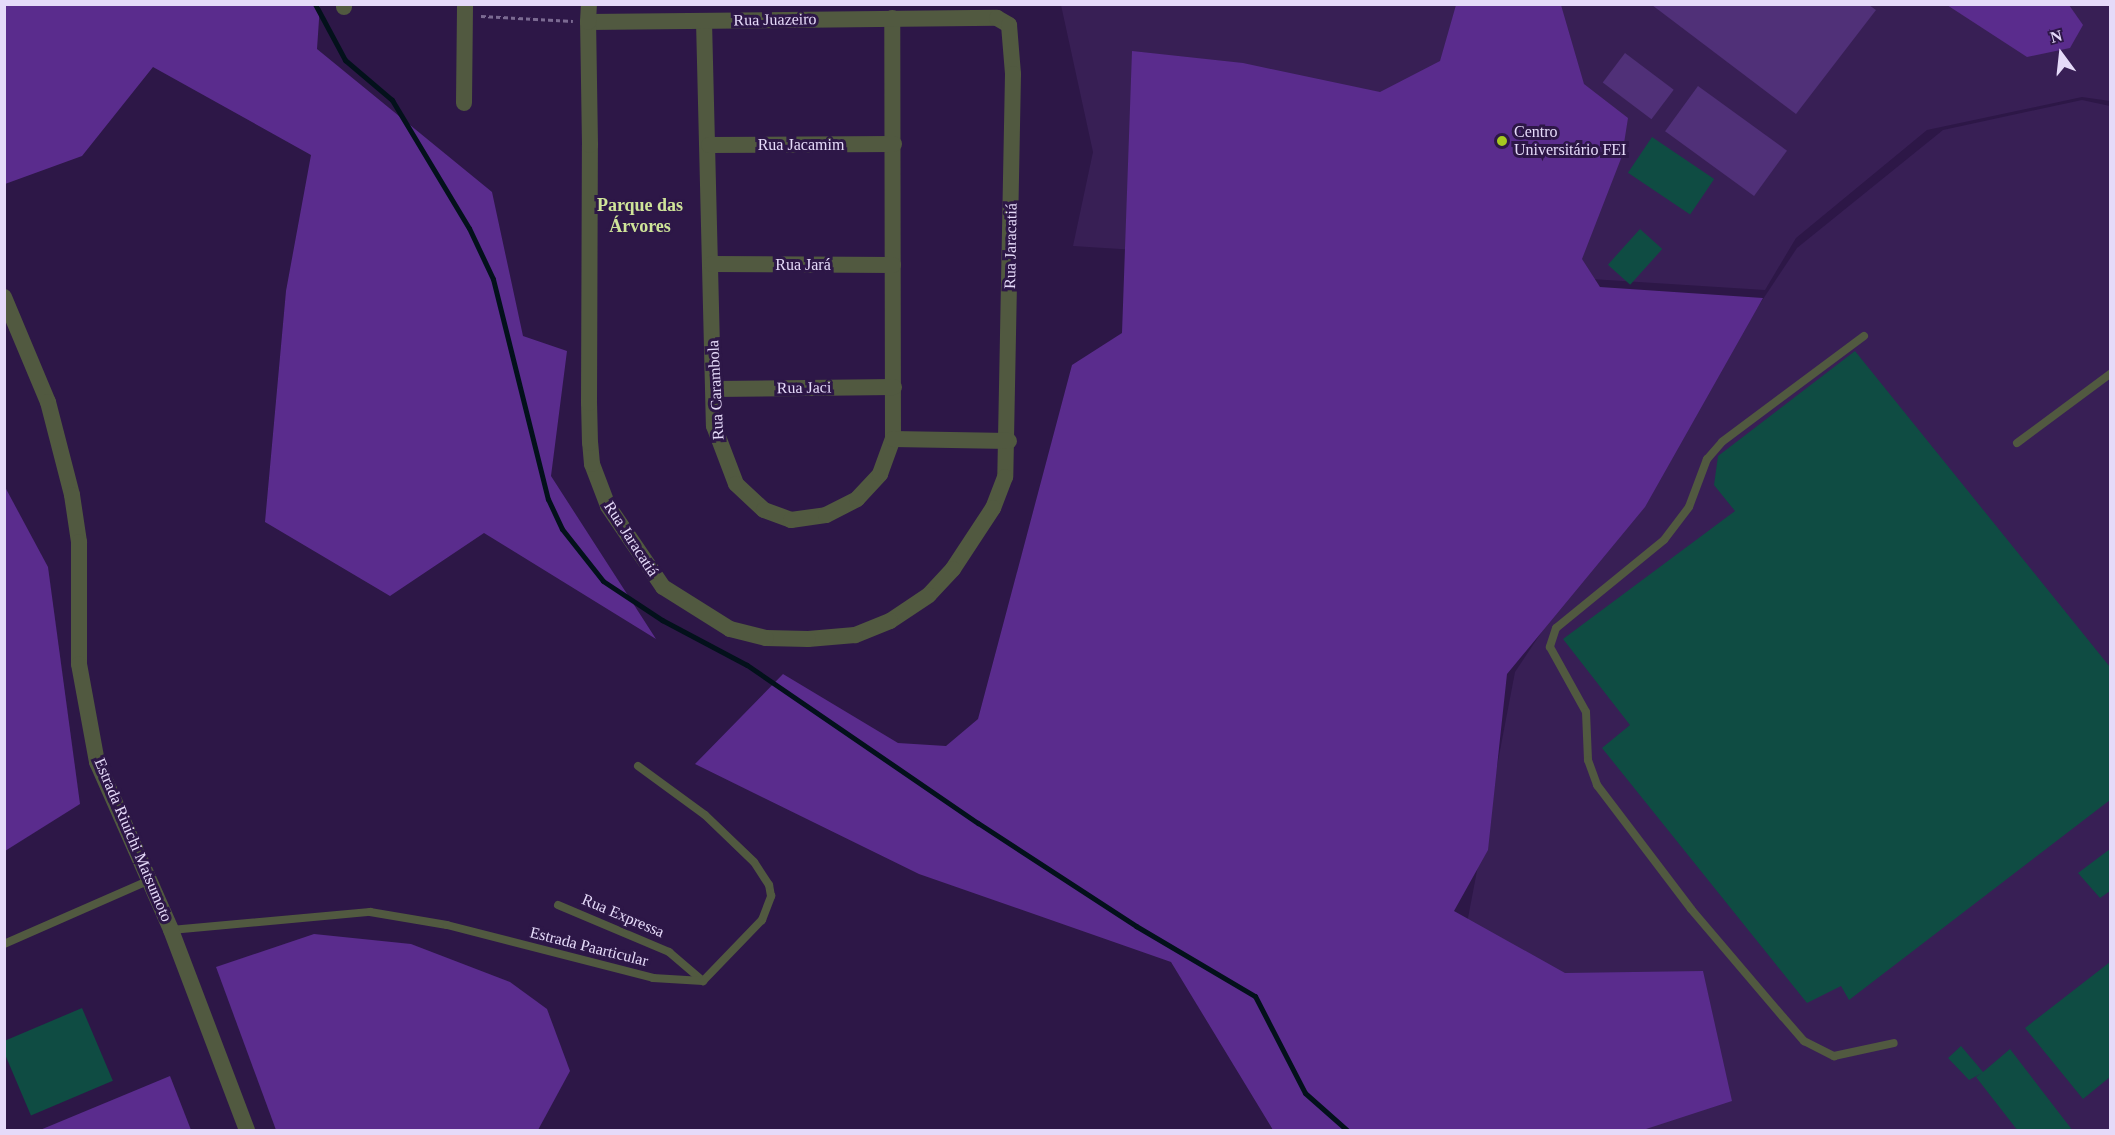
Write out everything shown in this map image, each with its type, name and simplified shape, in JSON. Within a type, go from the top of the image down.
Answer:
[{"type":"street","name":"Rua Jaracatiá","points":[[589,4],[592,464],[608,506],[663,587],[730,629],[766,638],[855,635],[890,621],[929,595],[973,542],[1005,477],[1009,441],[1013,74],[1003,21]]},
{"type":"street","points":[[464,10],[464,103]]},
{"type":"street","name":"Rua Juazeiro","points":[[588,22],[892,18],[1003,21]]},
{"type":"street","name":"Rua Carambola","points":[[705,21],[714,426],[726,468],[750,499],[791,520],[826,515],[857,499],[880,474],[893,439],[892,18]]},
{"type":"street","name":"Rua Jacamim","points":[[709,145],[894,144]]},
{"type":"street","name":"Rua Jará","points":[[712,264],[893,265]]},
{"type":"street","name":"Estrada Riuichi Matsumoto","points":[[4,297],[48,402],[72,495],[79,542],[79,664],[97,762],[171,930],[247,1131]]},
{"type":"street","name":"Rua Jaci","points":[[714,389],[894,387]]},
{"type":"street","points":[[893,439],[1009,441]]},
{"type":"lane","points":[[1864,336],[1722,442],[1707,459],[1689,507],[1664,540],[1556,628],[1550,647],[1558,669],[1583,704],[1588,760],[1606,799],[1690,909],[1790,1025],[1804,1041],[1834,1056],[1894,1043]]},
{"type":"lane","points":[[2017,443],[2110,374]]},
{"type":"lane","points":[[638,766],[712,822],[754,862],[769,885],[771,896],[762,920],[703,981]]},
{"type":"lane","points":[[4,944],[150,880]]},
{"type":"lane","name":"Rua Expressa","points":[[558,905],[669,952],[703,981]]},
{"type":"lane","name":"Estrada Paarticular","points":[[171,930],[369,912],[447,925],[652,978],[703,981]]},
{"type":"path","points":[[464,10],[588,22]]},
{"type":"shaded area","points":[[5,4],[320,5],[317,49],[492,192],[523,336],[567,351],[551,476],[656,639],[484,533],[390,596],[265,522],[286,291],[311,155],[153,67],[82,156],[5,184]]},
{"type":"shaded area","name":"Centro Universitário FEI","points":[[1061,5],[2110,5],[2110,101],[2082,97],[1927,130],[1796,238],[1765,290],[1073,246],[1093,152]]},
{"type":"shaded area","points":[[1456,5],[1561,5],[1584,84],[1628,118],[1622,156],[1582,259],[1600,287],[1763,298],[1645,507],[1507,674],[1488,850],[1454,911],[1565,973],[1703,971],[1732,1101],[1643,1130],[1273,1130],[1171,962],[919,874],[695,764],[783,674],[898,743],[946,746],[978,719],[1072,365],[1122,333],[1132,51],[1243,63],[1380,92],[1440,61]]},
{"type":"shaded area","points":[[1652,5],[1869,5],[1876,10],[1796,114]]},
{"type":"shaded area","points":[[1947,5],[2069,5],[2083,25],[2070,48],[2027,57]]},
{"type":"shaded area","points":[[1625,53],[1674,90],[1651,119],[1603,83]]},
{"type":"shaded area","points":[[1698,86],[1787,151],[1754,196],[1665,131]]},
{"type":"shaded area","points":[[2082,100],[2110,106],[2110,1130],[1440,1130],[1450,1012],[1515,672],[1797,248],[1943,130]]},
{"type":"shaded area","points":[[5,487],[48,567],[80,804],[5,851]]},
{"type":"shaded area","points":[[314,934],[411,944],[510,982],[547,1009],[570,1071],[538,1130],[276,1130],[216,967]]},
{"type":"shaded area","points":[[170,1076],[191,1130],[40,1130]]},
{"type":"building","points":[[1652,137],[1714,179],[1690,215],[1628,173]]},
{"type":"building","points":[[1640,229],[1662,249],[1630,285],[1608,265]]},
{"type":"building","points":[[1855,351],[2110,667],[2110,800],[1849,1000],[1841,986],[1807,1003],[1602,748],[1630,725],[1563,639],[1735,511],[1714,485],[1718,456]]},
{"type":"building","points":[[2110,849],[2110,891],[2100,898],[2078,873]]},
{"type":"building","points":[[2110,962],[2110,1077],[2083,1099],[2025,1028]]},
{"type":"building","points":[[82,1008],[113,1081],[31,1115],[4,1052],[4,1041]]},
{"type":"building","points":[[1961,1046],[1983,1072],[2010,1049],[2073,1131],[2018,1131],[1976,1077],[1982,1073],[1969,1080],[1948,1058]]},
{"type":"waterway","points":[[315,4],[345,60],[392,100],[469,228],[493,279],[548,499],[562,529],[603,581],[662,620],[747,665],[978,823],[1136,926],[1255,996],[1305,1093],[1347,1130]]},
{"type":"place","name":"Centro Universitário FEI","points":[[1502,141]]},
{"type":"district","name":"Parque das Árvores","points":[[640,216]]}]
